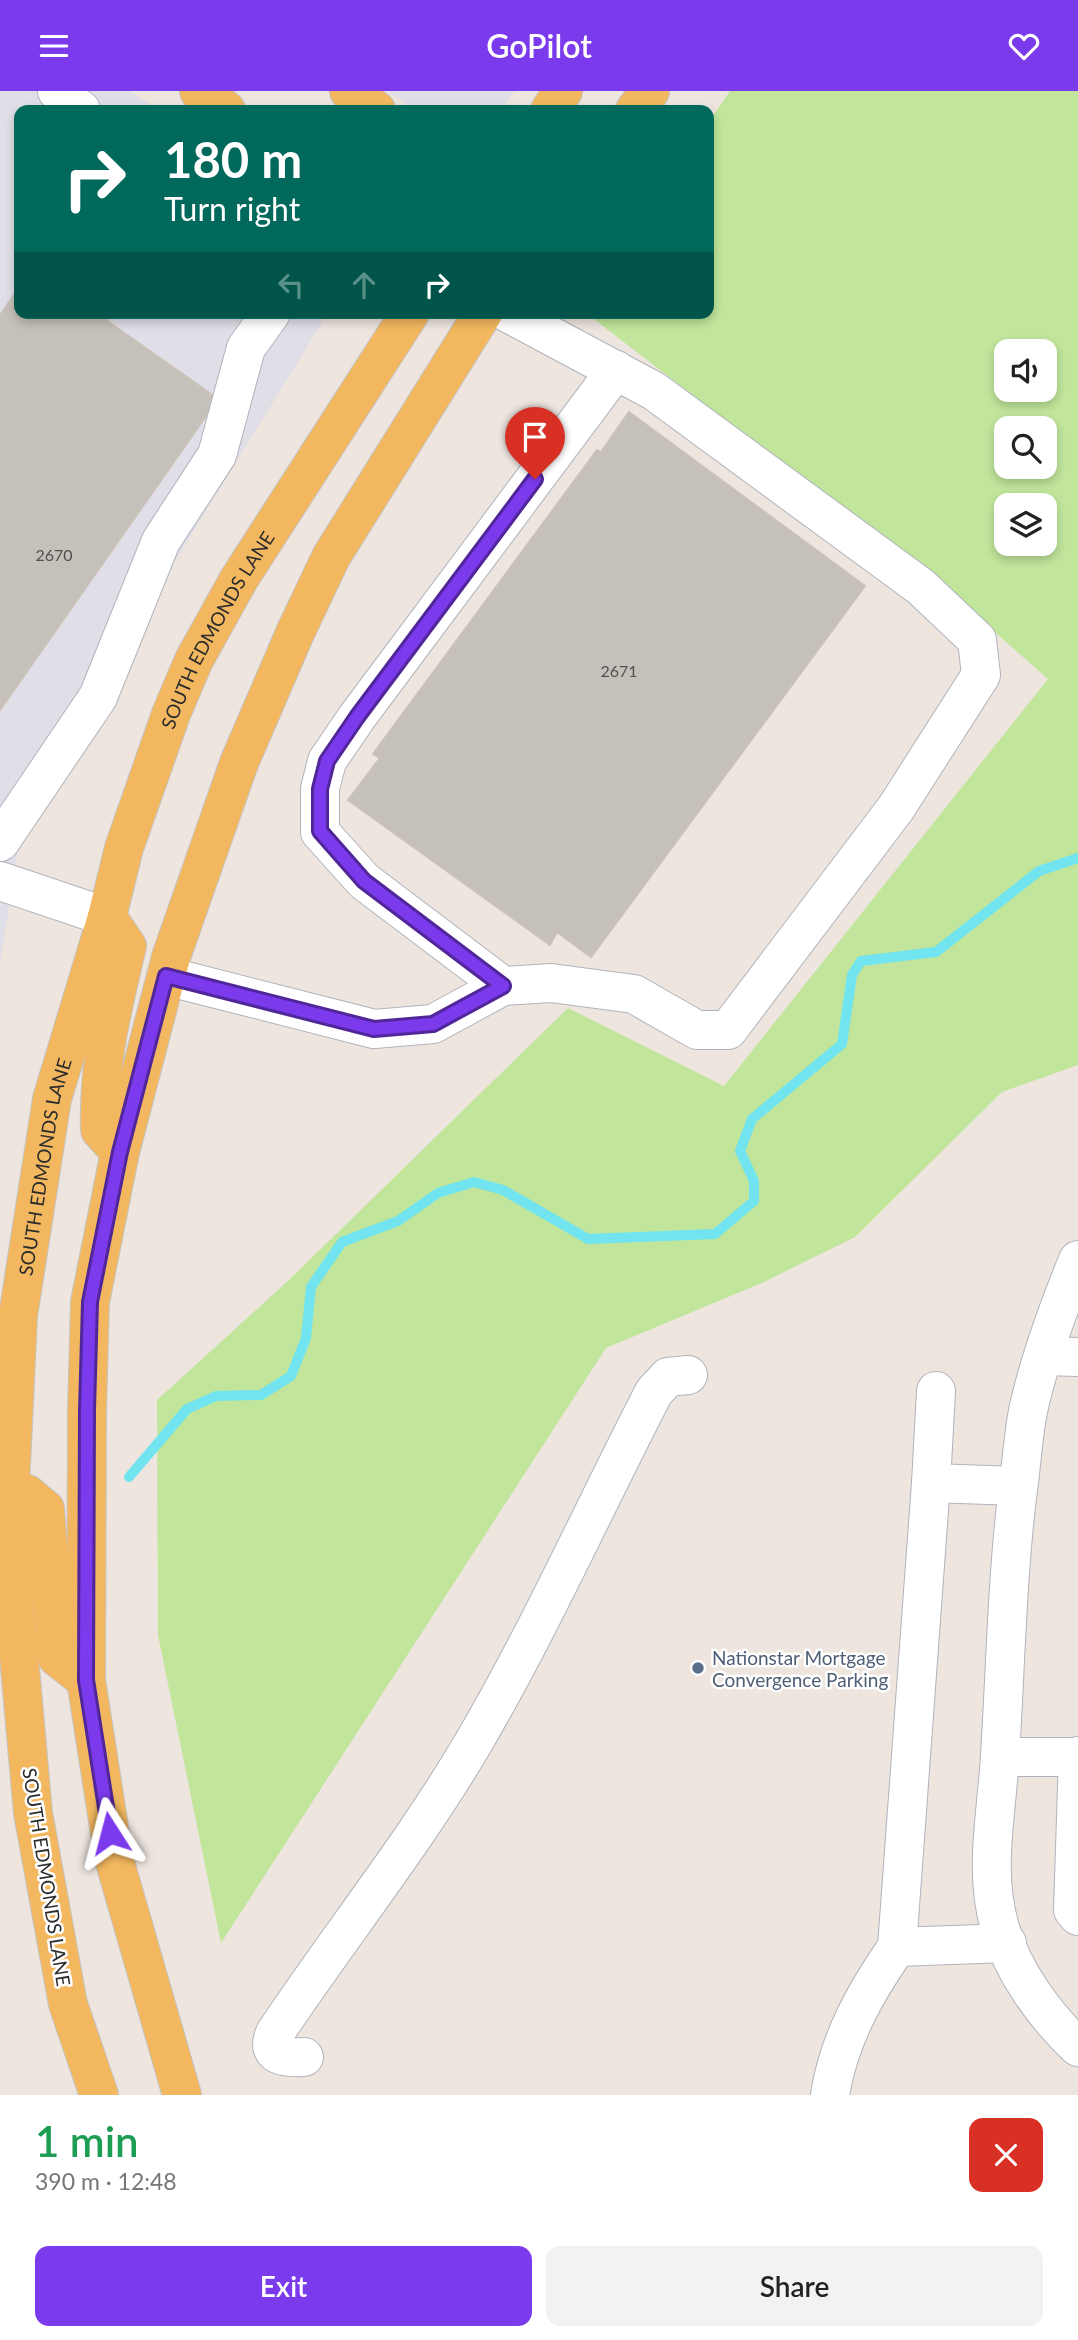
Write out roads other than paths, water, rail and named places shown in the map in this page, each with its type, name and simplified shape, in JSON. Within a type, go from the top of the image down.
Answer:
[{"type":"main road","points":[[199,91],[219,105]]},
{"type":"main road","points":[[639,105],[650,91]]},
{"type":"main road","name":"SOUTH EDMONDS LANE","points":[[99,2095],[68,2004],[33,1813],[5,1487],[19,1316],[52,1099],[107,917],[124,848],[171,714],[194,660],[239,579],[406,319]]},
{"type":"main road","points":[[182,2095],[114,1859],[86,1680],[90,1302],[120,1152],[166,976],[239,763],[331,557],[479,319]]},
{"type":"main road","points":[[107,917],[127,946],[104,1044],[99,1091],[100,1130],[120,1152]]},
{"type":"main road","points":[[5,1487],[27,1494],[46,1509],[57,1657],[86,1680]]},
{"type":"street","points":[[57,91],[75,105]]},
{"type":"street","points":[[0,842],[98,697],[161,541],[217,454],[246,348],[267,319]]},
{"type":"street","points":[[166,976],[374,1029],[433,1024],[503,986],[551,983],[634,994],[696,1030],[728,1030],[896,808],[981,675],[977,640],[921,587],[654,391],[519,319]]},
{"type":"street","points":[[503,986],[364,881],[320,831],[320,789],[327,761],[357,717],[616,370]]},
{"type":"street","points":[[0,881],[107,917]]},
{"type":"street","points":[[1078,1261],[1059,1305],[1061,1356],[1028,1412],[1009,1587],[991,1884],[1001,1930],[1023,1977],[1040,2006],[1078,2047]]},
{"type":"street","points":[[304,2057],[288,2058],[279,2055],[272,2048],[271,2042],[275,2033],[321,1963],[415,1832],[471,1746],[539,1623],[654,1392],[668,1377],[688,1375]]},
{"type":"street","points":[[830,2095],[834,2070],[848,2027],[871,1983],[897,1947],[936,1391]]},
{"type":"street","points":[[931,1483],[1018,1486]]},
{"type":"street","points":[[1000,1757],[1078,1757],[1073,1910],[1078,1916]]},
{"type":"street","points":[[897,1947],[1007,1943]]},
{"type":"waterway","points":[[129,1477],[187,1409],[216,1396],[261,1395],[291,1376],[306,1338],[311,1287],[342,1242],[398,1221],[438,1193],[474,1182],[503,1190],[588,1239],[715,1234],[754,1201],[754,1181],[740,1151],[752,1119],[842,1044],[852,975],[861,961],[936,952],[1039,871],[1078,858]]},
{"type":"place","name":"Nationstar Mortgage Convergence Parking","points":[[698,1668]]}]
